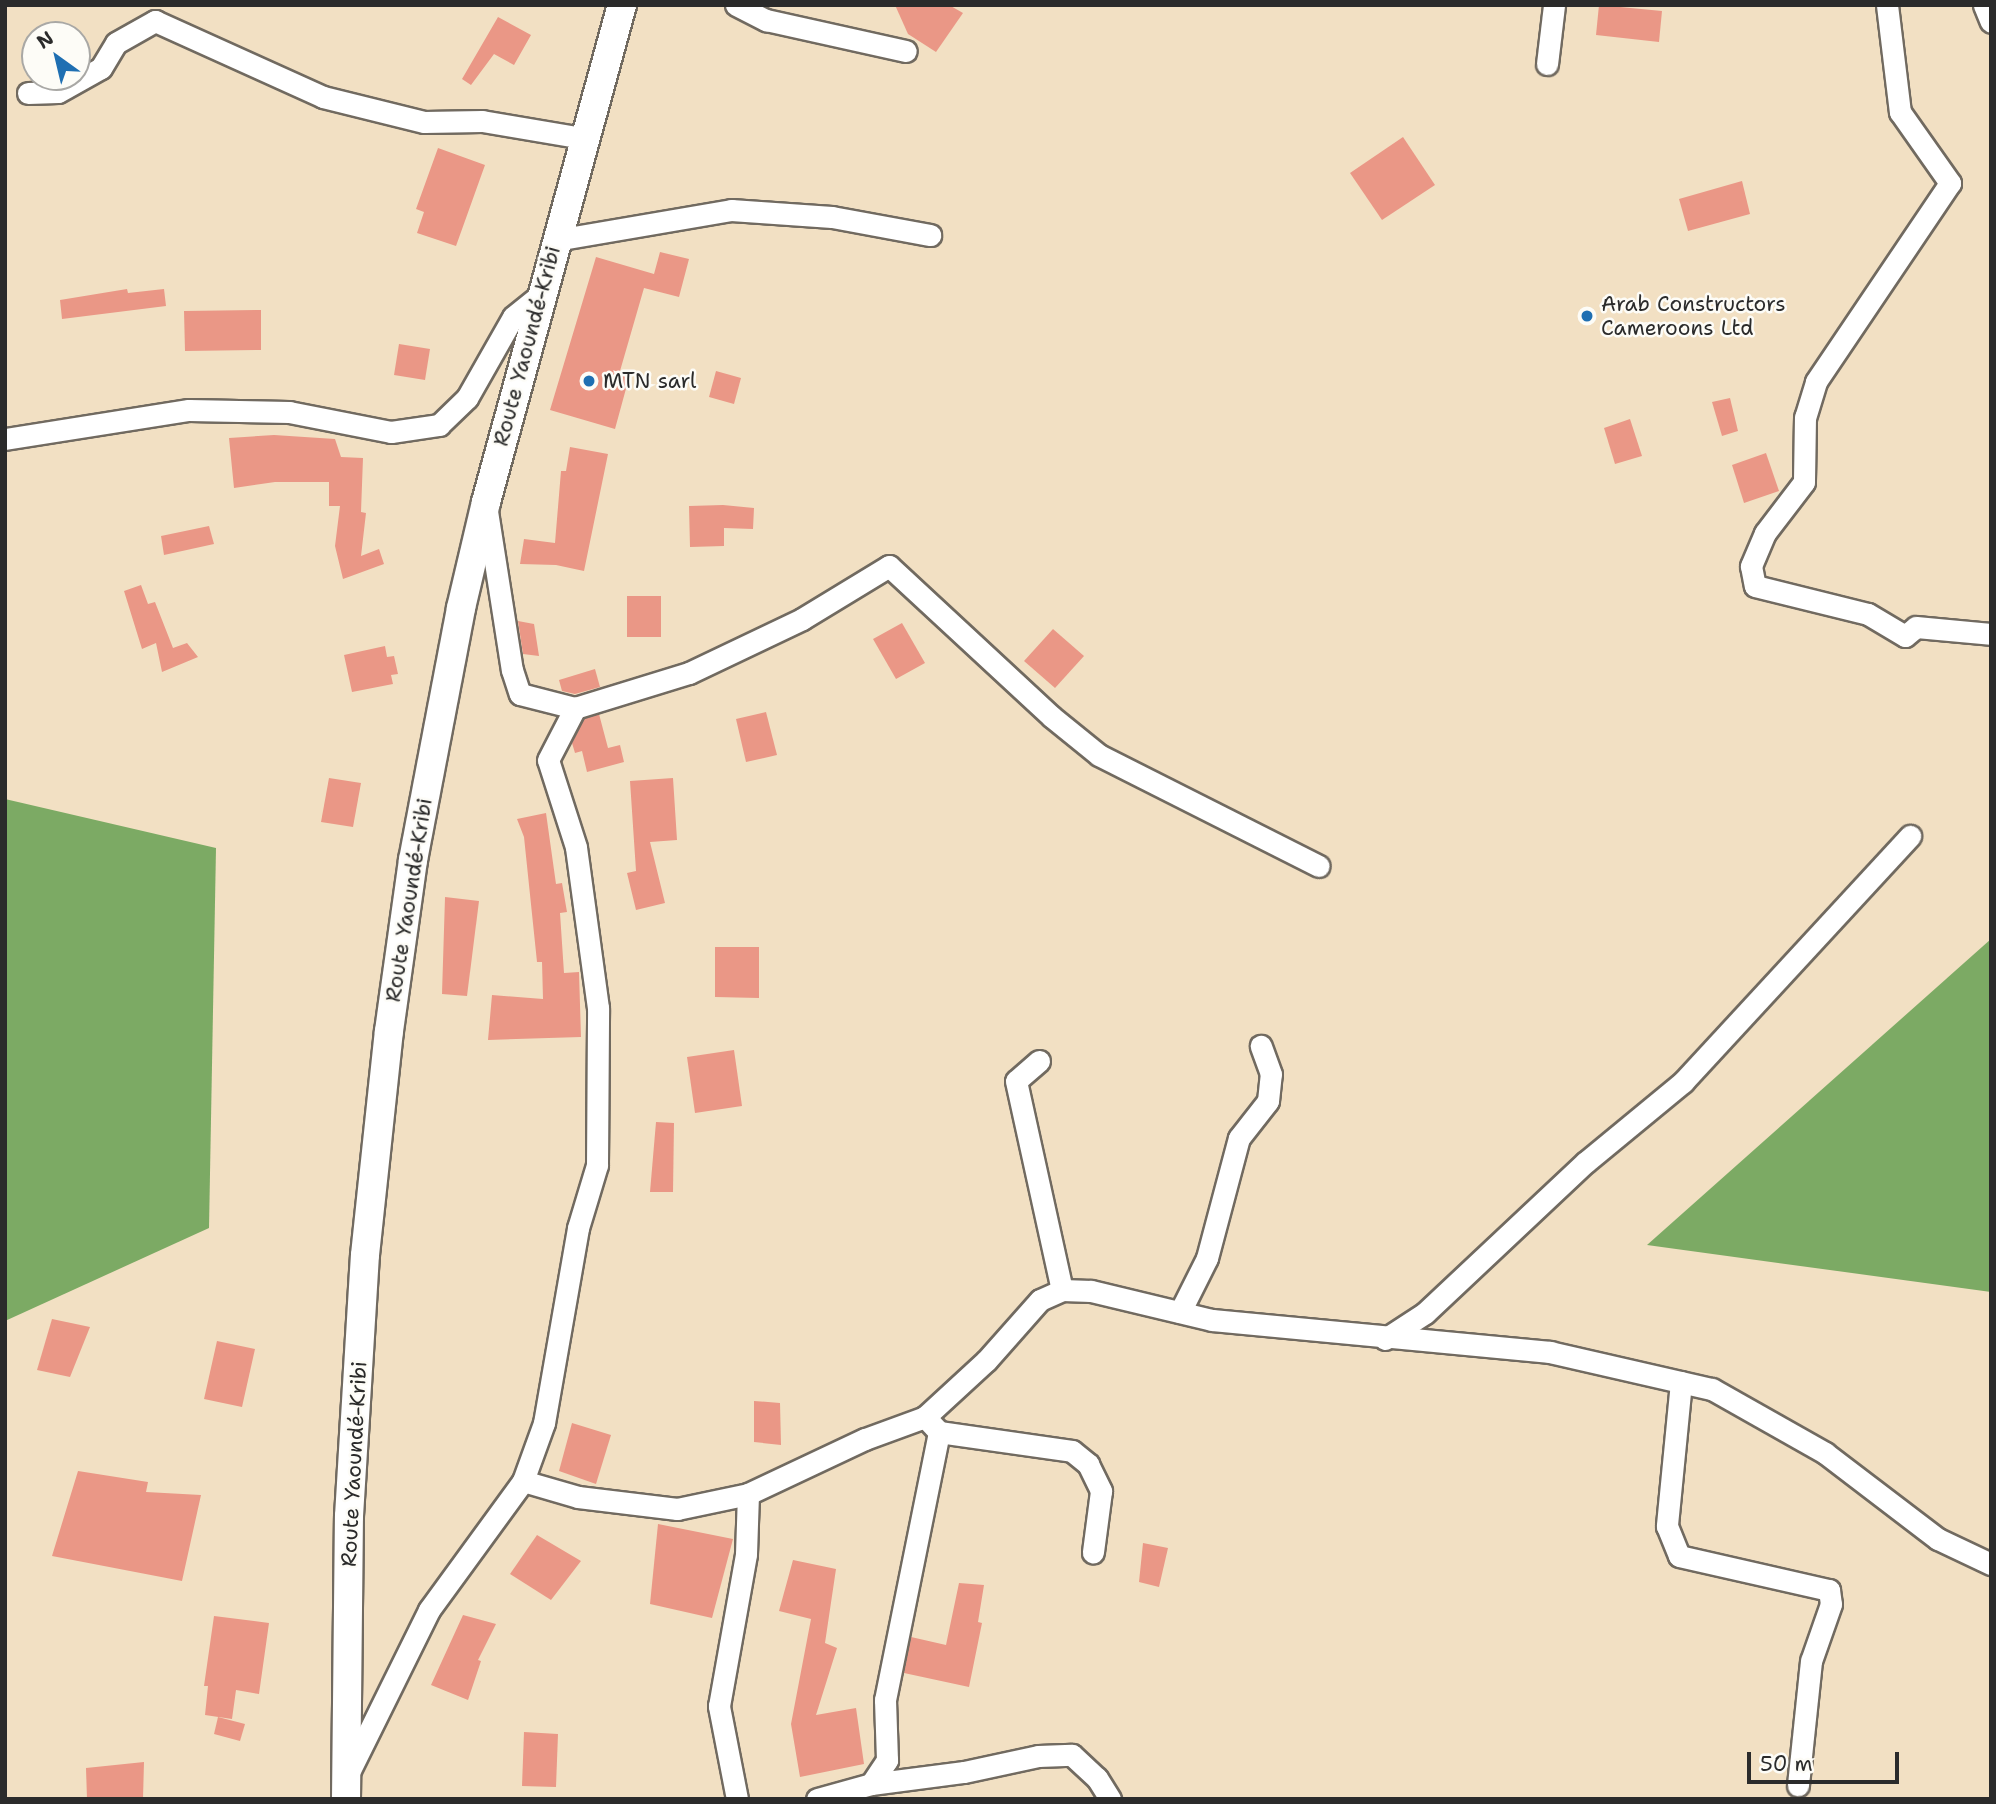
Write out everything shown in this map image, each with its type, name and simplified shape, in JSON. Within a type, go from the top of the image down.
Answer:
[{"type":"main road","name":"Route Yaoundé-Kribi","points":[[346,1789],[353,1440],[365,1255],[389,1031],[425,795],[485,502],[583,138],[625,12]]},
{"type":"street","points":[[736,5],[766,20],[906,51]]},
{"type":"street","points":[[1547,64],[1554,5]]},
{"type":"street","points":[[1887,5],[1900,112],[1950,183],[1816,382],[1805,417],[1804,482],[1765,533],[1751,566],[1755,586],[1868,614],[1905,636],[1916,627],[1991,634]]},
{"type":"street","points":[[1984,5],[1991,22]]},
{"type":"street","points":[[28,93],[58,92],[101,68],[116,43],[156,22],[323,97],[424,122],[482,121],[583,138]]},
{"type":"street","points":[[556,240],[731,210],[832,217],[930,235]]},
{"type":"street","points":[[5,439],[189,410],[289,412],[391,432],[439,425],[467,398],[513,317],[541,294]]},
{"type":"street","points":[[485,502],[512,670],[520,694],[575,708],[690,673],[741,650],[889,566],[1052,717],[1099,755],[1320,866]]},
{"type":"street","points":[[346,1789],[429,1610],[523,1481],[544,1423],[578,1228],[597,1164],[598,1008],[576,847],[548,760],[575,708]]},
{"type":"street","points":[[1385,1339],[1424,1313],[1586,1162],[1683,1082],[1910,836]]},
{"type":"street","points":[[1180,1312],[1207,1258],[1239,1138],[1268,1101],[1271,1074],[1261,1046]]},
{"type":"street","points":[[1039,1061],[1016,1081],[1062,1290]]},
{"type":"street","points":[[871,1784],[887,1760],[885,1700],[932,1424],[1040,1300],[1062,1290],[1091,1291],[1251,1325],[1550,1352],[1712,1389],[1825,1453],[1938,1539],[1991,1564]]},
{"type":"street","points":[[1681,1382],[1667,1526],[1679,1556],[1829,1590],[1831,1604],[1811,1661],[1798,1785]]},
{"type":"street","points":[[523,1481],[578,1497],[677,1509],[748,1494],[865,1438],[932,1424],[1072,1451],[1088,1464],[1101,1491],[1093,1552]]},
{"type":"street","points":[[737,1799],[719,1706],[746,1554],[748,1494]]},
{"type":"street","points":[[817,1799],[871,1784],[964,1772],[1038,1756],[1072,1755],[1097,1778],[1110,1799]]},
{"type":"green space","points":[[5,799],[216,848],[209,1228],[5,1321]]},
{"type":"green space","points":[[1991,939],[1991,1292],[1647,1245]]},
{"type":"building","points":[[895,5],[949,5],[963,13],[936,52],[908,34]]},
{"type":"building","points":[[1599,5],[1662,11],[1659,42],[1596,35]]},
{"type":"building","points":[[498,17],[531,35],[514,65],[494,54],[471,85],[462,79]]},
{"type":"building","points":[[1403,137],[1435,185],[1382,220],[1350,173]]},
{"type":"building","points":[[438,148],[485,165],[456,246],[417,233],[424,212],[416,209]]},
{"type":"building","points":[[1742,181],[1750,214],[1688,231],[1679,199]]},
{"type":"building","points":[[660,252],[689,259],[679,297],[644,288],[620,371],[630,374],[615,429],[550,410],[596,257],[654,274]]},
{"type":"building","points":[[127,289],[128,293],[164,289],[166,306],[62,319],[60,300]]},
{"type":"building","points":[[261,310],[261,350],[185,351],[184,311]]},
{"type":"building","points":[[399,344],[430,349],[425,380],[394,375]]},
{"type":"building","points":[[716,371],[741,378],[734,404],[709,397]]},
{"type":"building","points":[[1730,398],[1738,431],[1722,436],[1712,402]]},
{"type":"building","points":[[1630,419],[1642,456],[1615,464],[1604,428]]},
{"type":"building","points":[[274,435],[335,439],[341,457],[363,458],[361,512],[366,513],[361,556],[379,549],[384,564],[343,579],[335,546],[340,506],[329,506],[329,482],[275,482],[234,488],[229,438]]},
{"type":"building","points":[[570,447],[608,454],[584,571],[556,565],[520,564],[524,539],[555,543],[561,471],[566,471]]},
{"type":"building","points":[[1766,453],[1779,491],[1744,503],[1732,465]]},
{"type":"building","points":[[689,506],[754,508],[753,529],[724,528],[724,546],[690,547]]},
{"type":"building","points":[[209,526],[214,544],[164,555],[161,536]]},
{"type":"building","points":[[141,585],[148,604],[155,602],[173,648],[187,643],[198,657],[162,672],[156,643],[142,649],[124,591]]},
{"type":"building","points":[[627,596],[661,596],[661,637],[627,637]]},
{"type":"building","points":[[518,621],[534,624],[539,656],[523,654]]},
{"type":"building","points":[[902,623],[925,663],[896,679],[873,639]]},
{"type":"building","points":[[1053,629],[1084,656],[1055,688],[1024,661]]},
{"type":"building","points":[[385,646],[387,657],[394,656],[398,674],[391,675],[393,684],[352,692],[344,655]]},
{"type":"building","points":[[595,669],[600,687],[575,694],[562,691],[559,680]]},
{"type":"building","points":[[766,712],[777,755],[746,762],[736,719]]},
{"type":"building","points":[[599,714],[608,748],[620,745],[624,762],[587,772],[582,751],[575,753],[572,743],[584,719]]},
{"type":"building","points":[[329,778],[361,783],[353,827],[321,822]]},
{"type":"building","points":[[673,778],[677,840],[650,842],[665,903],[636,910],[627,873],[636,871],[630,781]]},
{"type":"building","points":[[546,813],[556,884],[562,883],[567,912],[560,913],[564,973],[579,972],[581,1037],[488,1040],[492,995],[543,999],[542,962],[537,962],[524,837],[517,819]]},
{"type":"building","points":[[445,897],[479,901],[467,996],[442,994]]},
{"type":"building","points":[[715,947],[759,947],[759,998],[715,997]]},
{"type":"building","points":[[734,1050],[742,1106],[695,1113],[687,1057]]},
{"type":"building","points":[[656,1122],[674,1123],[673,1192],[650,1192]]},
{"type":"building","points":[[52,1319],[90,1327],[70,1377],[37,1370]]},
{"type":"building","points":[[217,1341],[255,1349],[242,1407],[204,1399]]},
{"type":"building","points":[[754,1401],[780,1403],[781,1445],[754,1442]]},
{"type":"building","points":[[572,1423],[611,1435],[596,1484],[559,1471]]},
{"type":"building","points":[[78,1471],[148,1482],[146,1492],[201,1495],[182,1581],[52,1556]]},
{"type":"building","points":[[658,1524],[733,1539],[712,1618],[650,1604]]},
{"type":"building","points":[[537,1535],[581,1561],[551,1600],[510,1574]]},
{"type":"building","points":[[1143,1543],[1168,1548],[1159,1587],[1139,1582]]},
{"type":"building","points":[[793,1560],[836,1569],[825,1643],[837,1648],[816,1715],[856,1708],[864,1764],[800,1777],[791,1724],[811,1619],[779,1611]]},
{"type":"building","points":[[959,1583],[984,1585],[978,1622],[982,1623],[969,1687],[904,1673],[911,1637],[946,1645]]},
{"type":"building","points":[[463,1615],[496,1624],[478,1660],[481,1661],[468,1700],[431,1685]]},
{"type":"building","points":[[214,1616],[269,1623],[259,1694],[236,1690],[232,1719],[205,1715],[208,1686],[204,1686]]},
{"type":"building","points":[[218,1717],[245,1724],[240,1741],[214,1734]]},
{"type":"building","points":[[524,1732],[558,1734],[556,1787],[522,1786]]},
{"type":"building","points":[[144,1762],[143,1799],[87,1799],[86,1768]]},
{"type":"place","name":"Arab Constructors Cameroons Ltd","points":[[1587,316]]},
{"type":"place","name":"MTN sarl","points":[[589,381]]}]
